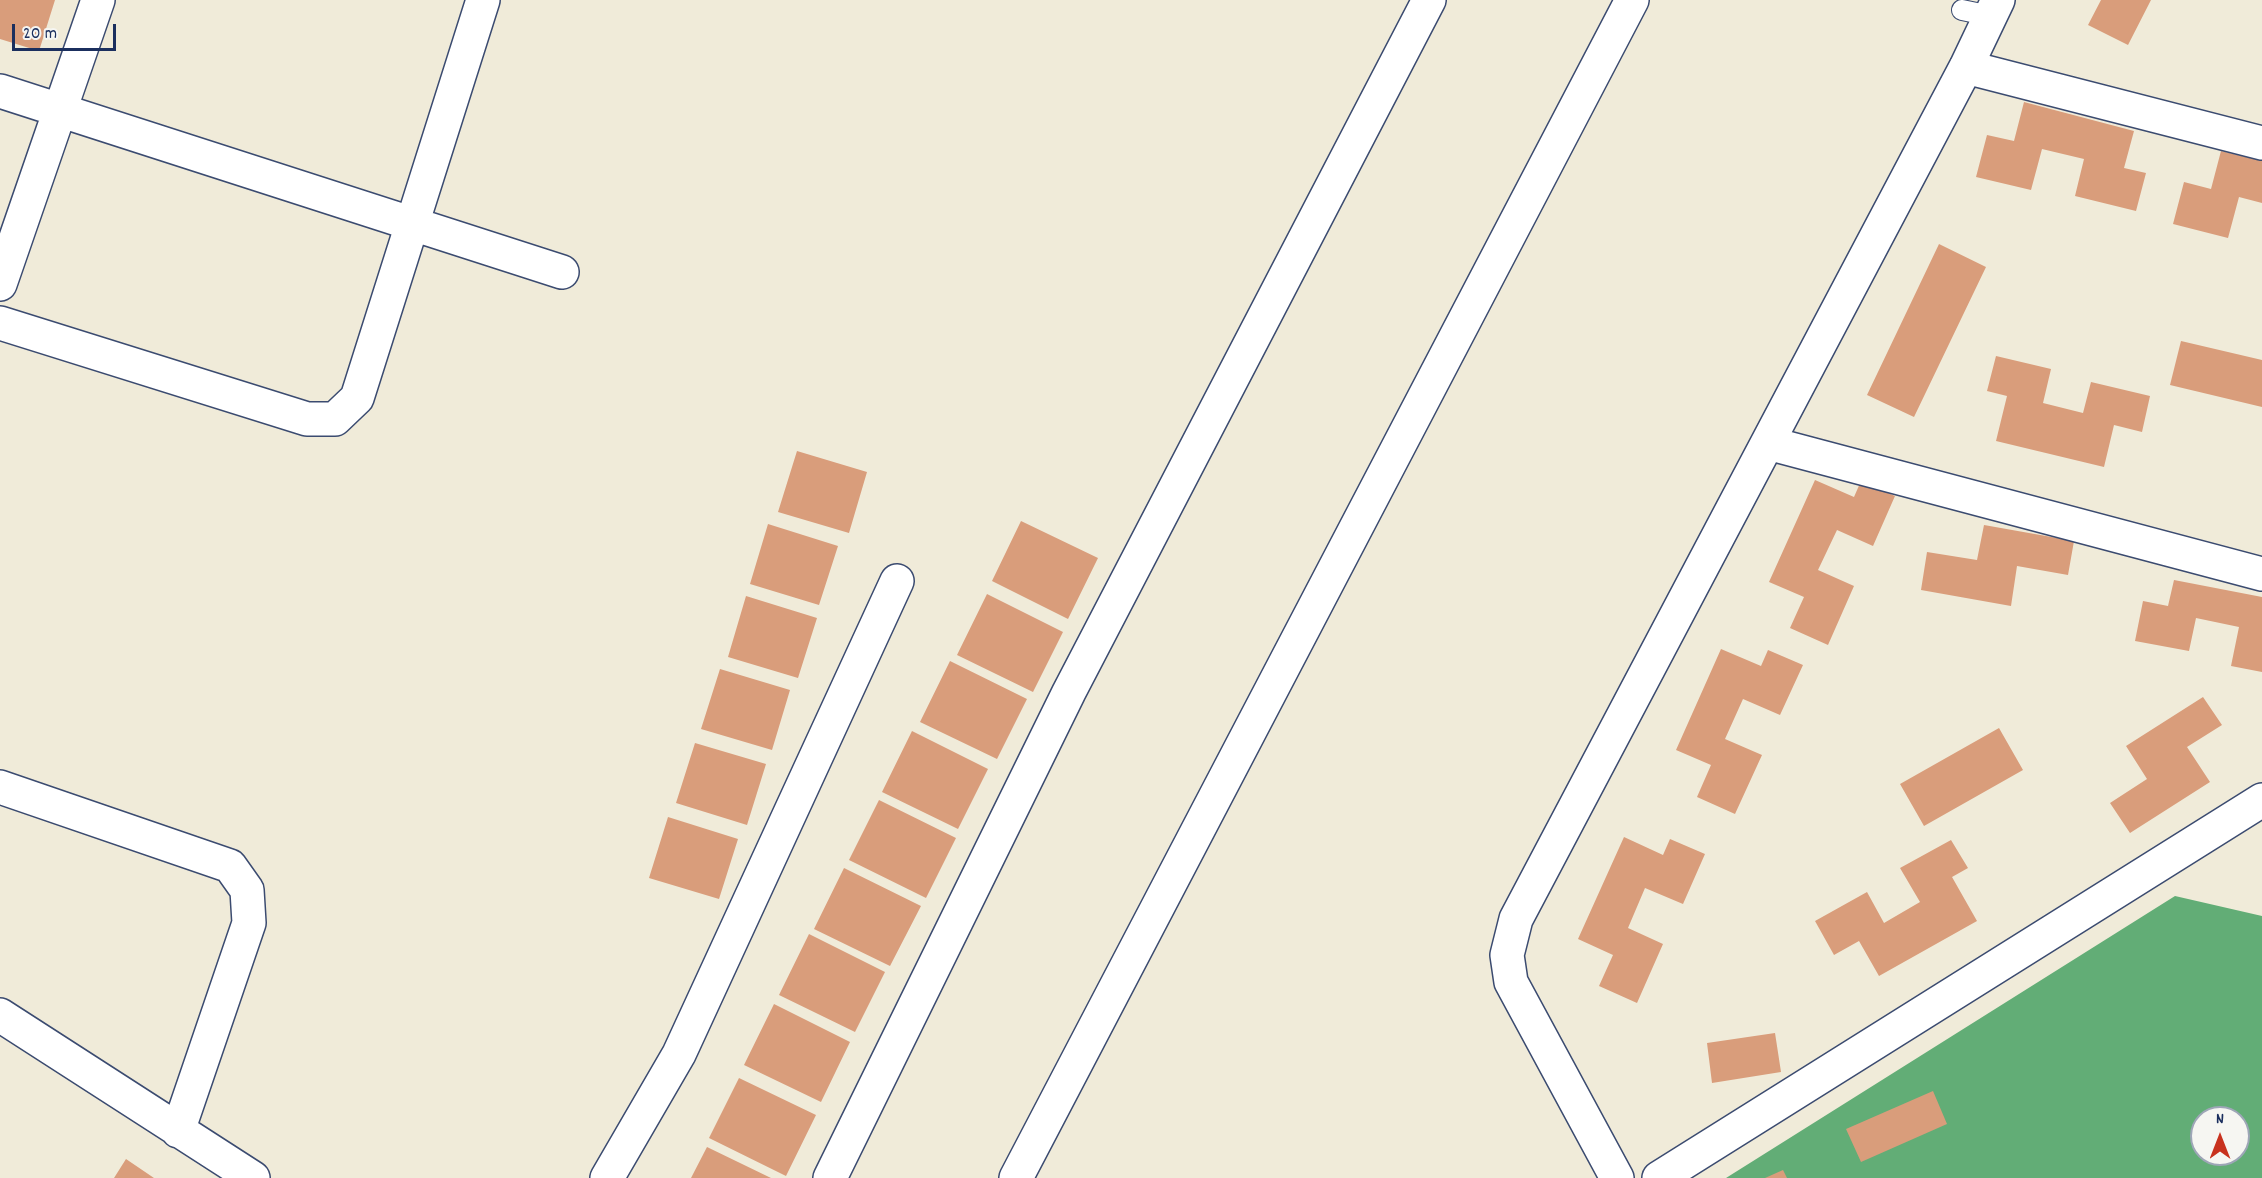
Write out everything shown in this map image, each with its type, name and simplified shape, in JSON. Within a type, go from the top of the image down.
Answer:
[{"type":"street","points":[[0,284],[62,110],[98,0]]},
{"type":"street","points":[[0,323],[307,420],[334,420],[357,398],[414,224],[483,0]]},
{"type":"street","points":[[830,1178],[1069,692],[1429,0]]},
{"type":"street","points":[[1016,1178],[1632,0]]},
{"type":"street","points":[[1617,1178],[1511,982],[1507,955],[1516,919],[1966,67],[1983,8]]},
{"type":"street","points":[[1966,67],[2262,143]]},
{"type":"street","points":[[0,91],[562,272]]},
{"type":"street","points":[[1768,442],[2262,574]]},
{"type":"street","points":[[607,1178],[679,1054],[897,581]]},
{"type":"street","points":[[0,787],[230,866],[247,890],[249,923],[178,1131]]},
{"type":"street","points":[[1659,1178],[2262,800]]},
{"type":"street","points":[[0,1015],[253,1178]]},
{"type":"green space","points":[[2175,896],[2262,916],[2262,1178],[1726,1178]]},
{"type":"building","points":[[0,0],[55,0],[39,51],[0,39]]},
{"type":"building","points":[[2101,0],[2151,0],[2128,45],[2088,25]]},
{"type":"building","points":[[2024,102],[2134,131],[2124,168],[2146,173],[2136,211],[2075,196],[2084,159],[2042,149],[2031,190],[1976,177],[1987,135],[2014,141]]},
{"type":"building","points":[[2221,151],[2262,161],[2262,203],[2239,197],[2228,238],[2173,224],[2184,182],[2211,189]]},
{"type":"building","points":[[1939,244],[1986,267],[1914,417],[1867,395]]},
{"type":"building","points":[[2181,341],[2262,360],[2262,407],[2170,385]]},
{"type":"building","points":[[1996,356],[2051,369],[2043,403],[2083,413],[2091,382],[2150,396],[2142,432],[2114,425],[2104,467],[1996,441],[2007,396],[1987,391]]},
{"type":"building","points":[[797,451],[867,472],[849,533],[778,512]]},
{"type":"building","points":[[1815,480],[1854,497],[1861,481],[1895,496],[1873,546],[1837,530],[1818,570],[1854,586],[1828,645],[1790,628],[1804,597],[1769,582]]},
{"type":"building","points":[[1021,521],[1098,558],[1068,619],[992,581]]},
{"type":"building","points":[[768,524],[838,546],[819,605],[750,584]]},
{"type":"building","points":[[1984,525],[2074,541],[2068,575],[2017,566],[2011,606],[1921,590],[1927,552],[1977,560]]},
{"type":"building","points":[[2174,580],[2262,597],[2262,672],[2231,666],[2239,627],[2196,618],[2189,651],[2135,641],[2143,601],[2168,606]]},
{"type":"building","points":[[987,594],[1063,632],[1033,692],[957,655]]},
{"type":"building","points":[[746,596],[817,618],[798,678],[728,657]]},
{"type":"building","points":[[1721,649],[1761,666],[1768,650],[1803,665],[1780,715],[1743,699],[1725,739],[1762,755],[1735,814],[1697,797],[1711,765],[1676,750]]},
{"type":"building","points":[[950,661],[1027,699],[997,759],[920,722]]},
{"type":"building","points":[[720,669],[790,690],[772,750],[701,729]]},
{"type":"building","points":[[2203,697],[2222,725],[2187,747],[2210,782],[2130,833],[2110,803],[2147,779],[2126,746]]},
{"type":"building","points":[[1999,728],[2023,770],[1924,826],[1900,784]]},
{"type":"building","points":[[912,731],[988,769],[958,829],[882,792]]},
{"type":"building","points":[[695,743],[766,764],[747,825],[676,803]]},
{"type":"building","points":[[879,800],[956,838],[926,898],[849,860]]},
{"type":"building","points":[[668,817],[738,839],[719,899],[649,878]]},
{"type":"building","points":[[1624,837],[1663,855],[1670,839],[1705,854],[1683,904],[1645,888],[1628,928],[1663,944],[1637,1003],[1599,986],[1613,955],[1578,939]]},
{"type":"building","points":[[1951,840],[1968,868],[1952,877],[1977,921],[1879,976],[1859,941],[1834,955],[1815,921],[1867,892],[1884,923],[1920,902],[1900,868]]},
{"type":"building","points":[[844,868],[921,906],[890,966],[814,929]]},
{"type":"building","points":[[809,934],[885,972],[855,1032],[779,995]]},
{"type":"building","points":[[774,1004],[850,1042],[821,1102],[744,1065]]},
{"type":"building","points":[[1775,1033],[1781,1072],[1712,1083],[1707,1043]]},
{"type":"building","points":[[739,1078],[816,1115],[786,1176],[709,1138]]},
{"type":"building","points":[[1933,1091],[1947,1124],[1861,1162],[1846,1129]]},
{"type":"building","points":[[707,1147],[771,1178],[691,1178]]},
{"type":"building","points":[[126,1159],[154,1178],[114,1178]]},
{"type":"building","points":[[1783,1170],[1787,1178],[1765,1178]]}]
